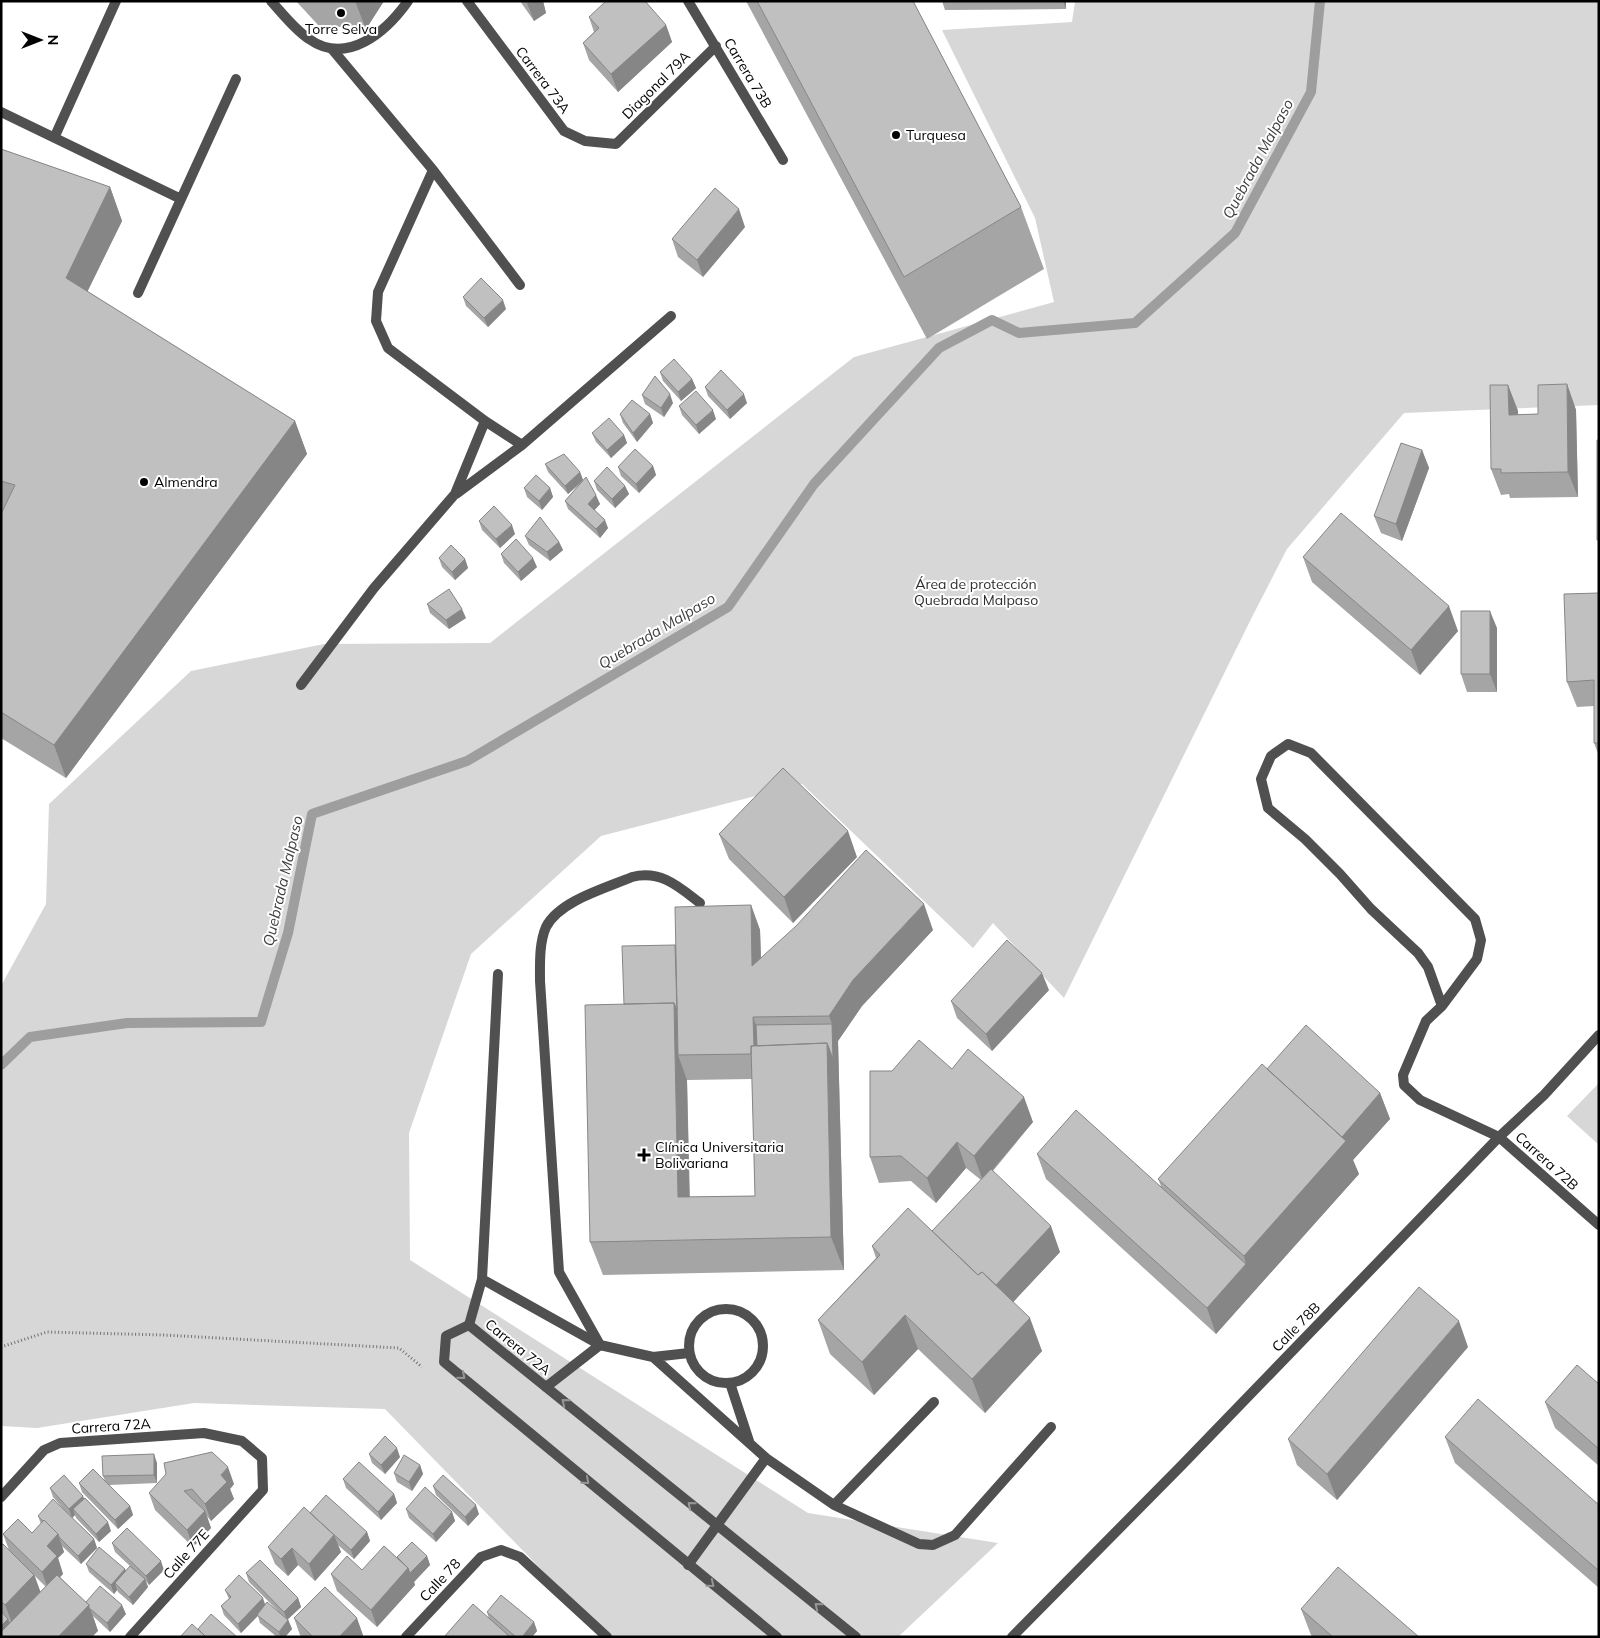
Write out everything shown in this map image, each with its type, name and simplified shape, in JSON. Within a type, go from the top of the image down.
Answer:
[{"type":"street","points":[[55,136],[116,1]]},
{"type":"street","points":[[271,1],[300,32],[318,44],[332,49],[345,49],[368,41],[384,28],[408,1]]},
{"type":"street","name":"Carrera 73A","points":[[467,1],[564,131],[585,142],[616,144]]},
{"type":"street","name":"Carrera 73B","points":[[688,1],[783,160]]},
{"type":"street","name":"Diagonal 79A","points":[[616,144],[716,46]]},
{"type":"street","points":[[332,49],[433,170],[520,285]]},
{"type":"street","points":[[138,293],[236,79]]},
{"type":"street","points":[[1,112],[55,136],[181,199]]},
{"type":"street","points":[[433,170],[378,292],[376,321],[388,348],[485,421],[522,445]]},
{"type":"street","points":[[301,685],[374,588],[455,494],[522,445],[671,316]]},
{"type":"street","points":[[455,494],[485,421]]},
{"type":"street","name":"Carrera 72B","points":[[1442,1006],[1428,967],[1418,953],[1371,909],[1305,839],[1268,808],[1262,780],[1271,756],[1288,744],[1311,753],[1475,919],[1481,940],[1477,959],[1442,1006],[1426,1021],[1402,1075],[1404,1085],[1420,1100],[1499,1137],[1599,1225]]},
{"type":"street","points":[[600,1345],[559,1272],[540,981],[542,941],[546,928],[562,908],[643,874],[666,878],[700,903]]},
{"type":"street","points":[[469,1326],[482,1279],[498,974]]},
{"type":"street","name":"Calle 78B","points":[[1012,1637],[1182,1465],[1499,1137],[1544,1095],[1599,1035]]},
{"type":"street","points":[[482,1279],[600,1345],[653,1357],[689,1353]]},
{"type":"street","points":[[728,1309],[742,1312],[753,1320],[760,1332],[763,1345],[761,1359],[754,1371],[743,1379],[730,1383],[716,1382],[704,1376],[694,1366],[689,1353],[689,1339],[694,1327],[702,1316],[715,1310],[728,1309]]},
{"type":"street","name":"Carrera 72A","points":[[776,1637],[444,1362],[446,1336],[469,1326],[856,1637]]},
{"type":"street","points":[[546,1387],[600,1345]]},
{"type":"street","points":[[653,1357],[766,1458],[834,1505],[919,1544],[933,1545],[955,1535],[1051,1427]]},
{"type":"street","points":[[730,1383],[749,1442]]},
{"type":"street","points":[[834,1505],[934,1402]]},
{"type":"street","name":"Carrera 72A","points":[[1,1497],[44,1450],[60,1443],[204,1433],[242,1440],[262,1458],[263,1490]]},
{"type":"street","points":[[688,1565],[715,1524],[766,1458]]},
{"type":"street","name":"Calle 77E","points":[[130,1637],[263,1490]]},
{"type":"street","name":"Calle 78","points":[[406,1637],[481,1557],[501,1550],[520,1557],[606,1637]]},
{"type":"path","points":[[1,1347],[47,1332],[164,1335],[398,1348],[429,1374]]},
{"type":"green space","name":"Área de protección Quebrada Malpaso","points":[[1075,1],[1599,1],[1599,405],[1404,413],[1287,549],[1064,998],[993,923],[973,948],[802,784],[601,836],[471,954],[409,1133],[410,1260],[808,1513],[998,1543],[898,1637],[607,1637],[385,1409],[194,1403],[37,1428],[1,1426],[1,986],[46,904],[49,804],[191,671],[324,644],[490,643],[854,357],[1054,302],[1035,218],[942,30],[1072,22]]},
{"type":"green space","points":[[1599,1083],[1599,1145],[1567,1116]]},
{"type":"building","points":[[606,1],[645,1],[666,25],[611,74],[583,43],[599,28],[589,17]]},
{"type":"building","name":"Turquesa","points":[[757,1],[913,1],[1021,207],[904,277]]},
{"type":"building","name":"Almendra","points":[[1,149],[110,187],[66,278],[295,421],[54,745],[1,712],[1,514],[15,485],[1,481]]},
{"type":"building","points":[[715,188],[739,209],[697,260],[672,239]]},
{"type":"building","points":[[481,278],[503,300],[484,318],[463,297]]},
{"type":"building","points":[[674,359],[692,379],[678,392],[660,372]]},
{"type":"building","points":[[721,370],[744,394],[727,410],[705,387]]},
{"type":"building","points":[[655,376],[670,394],[661,408],[642,395]]},
{"type":"building","points":[[1567,384],[1568,472],[1501,473],[1501,469],[1491,469],[1490,385],[1508,385],[1509,415],[1538,414],[1538,385]]},
{"type":"building","points":[[696,391],[713,410],[696,425],[679,406]]},
{"type":"building","points":[[632,400],[650,414],[633,433],[620,414]]},
{"type":"building","points":[[609,418],[624,435],[607,450],[592,433]]},
{"type":"building","points":[[1597,440],[1599,440],[1599,540],[1597,540]]},
{"type":"building","points":[[1401,443],[1422,450],[1396,524],[1374,516]]},
{"type":"building","points":[[635,449],[653,466],[636,484],[618,467]]},
{"type":"building","points":[[564,454],[580,472],[565,486],[545,464]]},
{"type":"building","points":[[607,467],[625,486],[612,499],[594,481]]},
{"type":"building","points":[[536,475],[550,488],[539,501],[524,488]]},
{"type":"building","points":[[586,477],[596,495],[588,504],[605,520],[596,529],[565,501]]},
{"type":"building","points":[[494,506],[512,525],[496,539],[479,521]]},
{"type":"building","points":[[1341,513],[1449,606],[1411,650],[1303,557]]},
{"type":"building","points":[[540,517],[559,542],[547,552],[525,536]]},
{"type":"building","points":[[516,539],[533,558],[518,572],[501,554]]},
{"type":"building","points":[[451,545],[465,559],[452,572],[439,558]]},
{"type":"building","points":[[449,589],[462,609],[446,620],[427,604]]},
{"type":"building","points":[[1599,593],[1599,743],[1594,743],[1594,680],[1567,682],[1564,594]]},
{"type":"building","points":[[1461,611],[1490,611],[1490,674],[1461,674]]},
{"type":"building","points":[[783,768],[848,831],[784,897],[719,834]]},
{"type":"building","points":[[866,850],[924,904],[853,980],[829,1016],[753,1017],[754,1046],[751,1046],[751,1054],[678,1055],[675,907],[751,905],[752,966],[796,926]]},
{"type":"building","points":[[1007,940],[1042,973],[986,1034],[951,1001]]},
{"type":"building","points":[[675,945],[677,1010],[674,1003],[624,1004],[622,946]]},
{"type":"building","name":"Clínica Universitaria Bolivariana","points":[[674,1003],[678,1197],[755,1196],[751,1046],[827,1043],[831,1237],[590,1242],[585,1005]]},
{"type":"building","points":[[832,1024],[833,1059],[827,1043],[757,1046],[756,1025]]},
{"type":"building","points":[[1306,1025],[1380,1093],[1342,1137],[1267,1069]]},
{"type":"building","points":[[919,1040],[952,1069],[968,1049],[1024,1097],[974,1156],[957,1142],[927,1178],[901,1156],[870,1157],[870,1071],[892,1071]]},
{"type":"building","points":[[1262,1064],[1346,1141],[1244,1256],[1158,1179]]},
{"type":"building","points":[[1076,1110],[1246,1264],[1207,1308],[1037,1154]]},
{"type":"building","points":[[991,1169],[1051,1226],[996,1285],[982,1272],[978,1275],[932,1231]]},
{"type":"building","points":[[908,1208],[978,1275],[982,1272],[1030,1318],[972,1379],[905,1315],[862,1362],[818,1320],[880,1255],[872,1246]]},
{"type":"building","points":[[1419,1287],[1459,1321],[1327,1474],[1288,1439]]},
{"type":"building","points":[[1577,1365],[1599,1384],[1599,1449],[1545,1402]]},
{"type":"building","points":[[1478,1399],[1599,1505],[1599,1571],[1445,1437]]},
{"type":"building","points":[[385,1436],[397,1448],[381,1465],[369,1454]]},
{"type":"building","points":[[212,1452],[228,1467],[221,1475],[227,1482],[205,1504],[192,1489],[184,1491],[205,1511],[187,1530],[149,1493],[166,1474],[164,1463]]},
{"type":"building","points":[[154,1454],[154,1475],[103,1476],[102,1456]]},
{"type":"building","points":[[404,1455],[420,1465],[409,1482],[394,1473]]},
{"type":"building","points":[[359,1462],[394,1494],[378,1512],[343,1479]]},
{"type":"building","points":[[93,1469],[130,1506],[115,1520],[79,1483]]},
{"type":"building","points":[[64,1475],[83,1496],[69,1509],[50,1488]]},
{"type":"building","points":[[443,1475],[476,1505],[465,1517],[433,1486]]},
{"type":"building","points":[[425,1487],[452,1512],[433,1534],[406,1509]]},
{"type":"building","points":[[326,1495],[367,1532],[351,1550],[310,1513]]},
{"type":"building","points":[[85,1498],[108,1522],[96,1534],[73,1509]]},
{"type":"building","points":[[53,1499],[94,1539],[78,1556],[38,1516]]},
{"type":"building","points":[[304,1507],[334,1535],[309,1564],[292,1548],[281,1559],[268,1547]]},
{"type":"building","points":[[18,1519],[32,1533],[44,1520],[58,1534],[47,1546],[57,1556],[42,1572],[3,1534]]},
{"type":"building","points":[[127,1528],[161,1561],[146,1576],[112,1543]]},
{"type":"building","points":[[412,1542],[427,1556],[410,1573],[408,1568],[397,1557]]},
{"type":"building","points":[[3,1544],[34,1575],[5,1605],[1,1601],[1,1545]]},
{"type":"building","points":[[384,1546],[408,1568],[371,1610],[331,1574],[347,1556],[362,1570]]},
{"type":"building","points":[[99,1547],[125,1569],[111,1585],[86,1564]]},
{"type":"building","points":[[260,1560],[298,1598],[284,1612],[246,1573]]},
{"type":"building","points":[[130,1566],[145,1579],[129,1597],[115,1583]]},
{"type":"building","points":[[1338,1567],[1419,1637],[1333,1637],[1301,1609]]},
{"type":"building","points":[[57,1575],[89,1605],[58,1637],[1,1637],[1,1632]]},
{"type":"building","points":[[239,1575],[263,1598],[238,1624],[221,1606],[231,1597],[225,1590]]},
{"type":"building","points":[[100,1586],[122,1605],[107,1623],[89,1608],[86,1602]]},
{"type":"building","points":[[325,1587],[357,1618],[339,1637],[313,1637],[294,1618]]},
{"type":"building","points":[[501,1595],[534,1622],[522,1637],[516,1637],[487,1612]]},
{"type":"building","points":[[267,1602],[288,1620],[279,1632],[257,1615]]},
{"type":"building","points":[[473,1604],[508,1635],[507,1637],[444,1637]]},
{"type":"building","points":[[1,1611],[8,1619],[1,1626]]},
{"type":"building","points":[[211,1614],[237,1637],[206,1637],[198,1629]]},
{"type":"building","points":[[192,1624],[206,1637],[180,1637]]},
{"type":"waterway","name":"Quebrada Malpaso","points":[[1,1065],[30,1037],[127,1023],[261,1022],[288,933],[312,814],[467,761],[728,607],[814,484],[939,348],[992,320],[1019,333],[1135,323],[1235,233],[1311,92],[1320,1]]},
{"type":"place","name":"Torre Selva","points":[[341,13]]},
{"type":"place","name":"Turquesa","points":[[896,135]]},
{"type":"place","name":"Almendra","points":[[144,482]]},
{"type":"place","name":"Clínica Universitaria Bolivariana","points":[[644,1155]]}]
